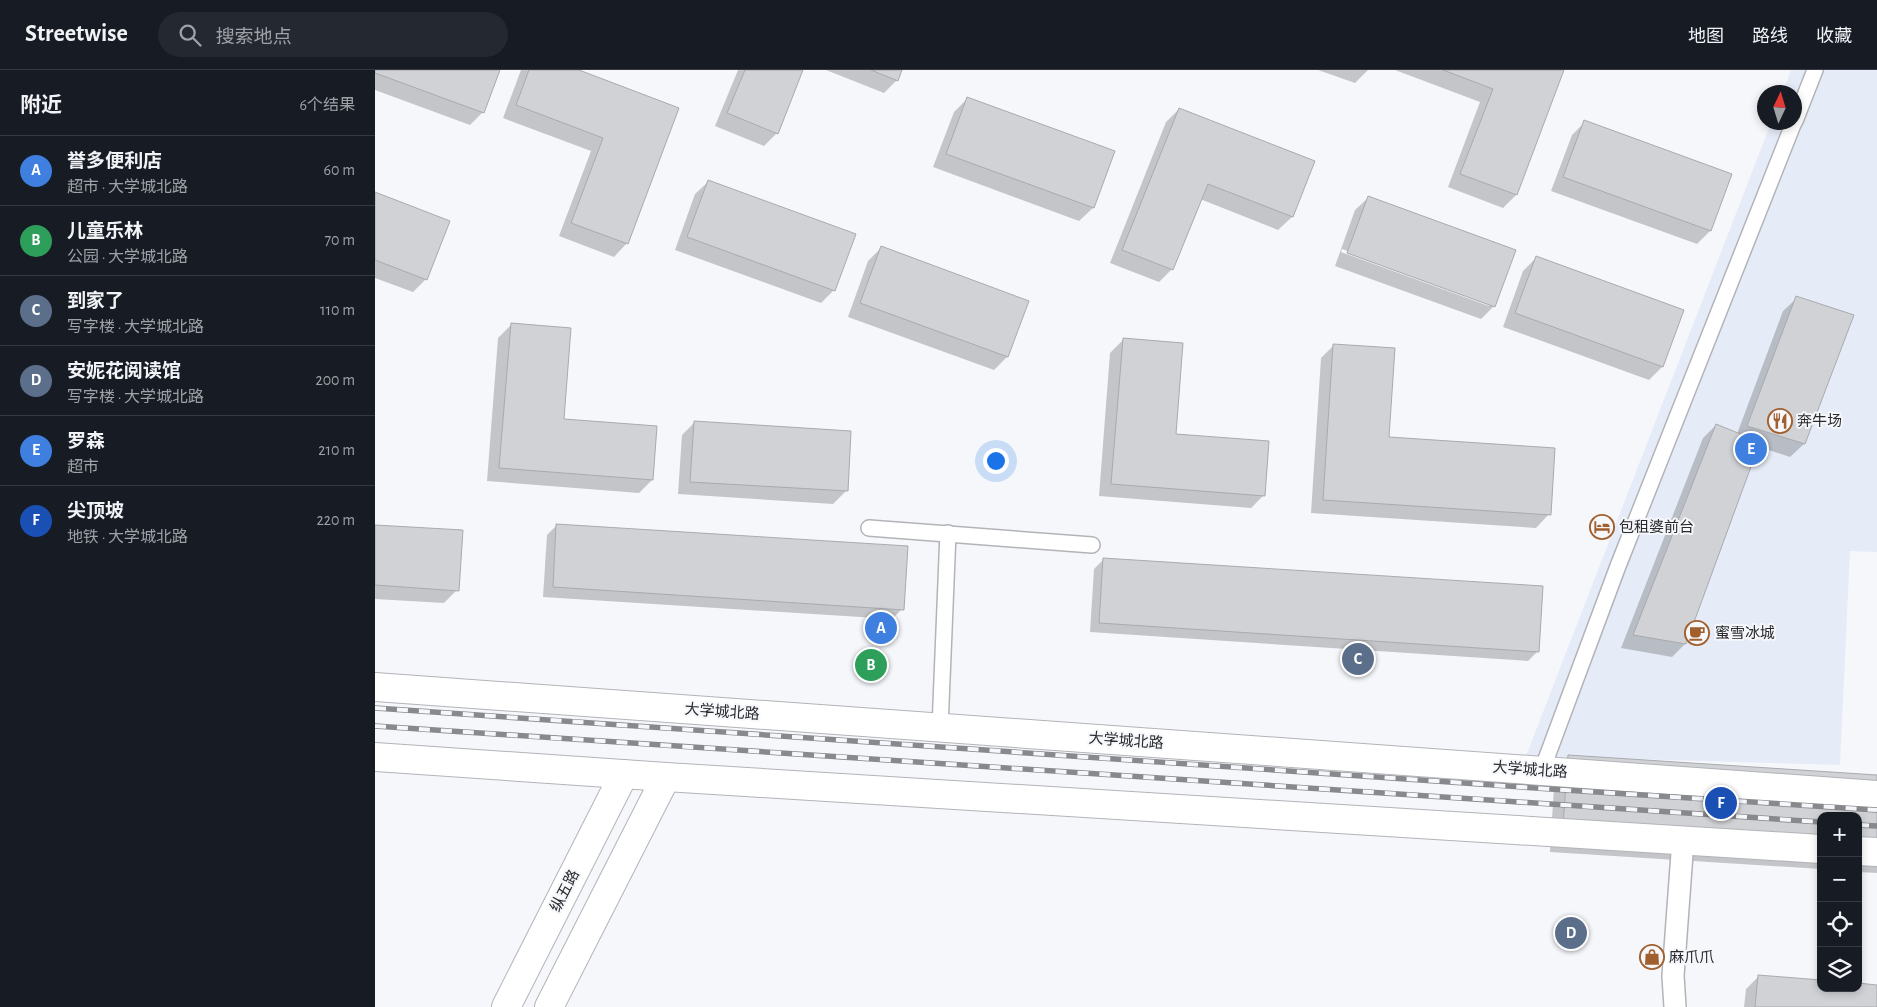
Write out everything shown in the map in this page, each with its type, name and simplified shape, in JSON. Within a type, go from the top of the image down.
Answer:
[{"type":"main road","name":"大学城北路","points":[[375,687],[1877,795]]},
{"type":"main road","points":[[375,757],[1817,849]]},
{"type":"main road","name":"纵五路","points":[[506,1007],[624,774]]},
{"type":"main road","points":[[549,1007],[666,777]]},
{"type":"main road","points":[[1862,851],[1877,852]]},
{"type":"street","points":[[1675,1007],[1673,976],[1683,840]]},
{"type":"lane","points":[[1802,102],[1815,70]]},
{"type":"lane","points":[[1542,770],[1618,566],[1791,130]]},
{"type":"lane","points":[[869,528],[1093,545]]},
{"type":"lane","points":[[940,728],[948,533]]},
{"type":"shaded area","points":[[1791,70],[1877,70],[1877,552],[1850,551],[1840,765],[1526,756],[1768,130],[1802,130],[1802,85],[1786,85]]},
{"type":"building","points":[[375,70],[500,70],[484,113],[375,73]]},
{"type":"building","points":[[529,70],[579,70],[679,108],[628,244],[571,223],[603,138],[516,105]]},
{"type":"building","points":[[745,70],[803,70],[778,134],[727,113]]},
{"type":"building","points":[[871,70],[902,70],[898,81]]},
{"type":"building","points":[[1443,70],[1564,70],[1517,195],[1460,174],[1493,89]]},
{"type":"building","points":[[967,97],[1115,151],[1094,208],[946,154]]},
{"type":"building","points":[[1179,108],[1315,161],[1293,217],[1208,184],[1173,270],[1122,250]]},
{"type":"building","points":[[1584,120],[1732,174],[1711,231],[1563,177]]},
{"type":"building","points":[[708,180],[856,234],[835,291],[687,237]]},
{"type":"building","points":[[375,192],[450,221],[427,280],[375,260]]},
{"type":"building","points":[[1368,196],[1516,250],[1495,307],[1347,253]]},
{"type":"building","points":[[881,246],[1029,301],[1008,357],[860,303]]},
{"type":"building","points":[[1536,256],[1684,310],[1663,367],[1515,313]]},
{"type":"building","points":[[1796,296],[1854,315],[1805,444],[1747,426]]},
{"type":"building","points":[[511,323],[571,328],[564,419],[657,426],[653,480],[499,468]]},
{"type":"building","points":[[1123,338],[1183,343],[1176,434],[1269,441],[1265,496],[1111,484]]},
{"type":"building","points":[[1333,344],[1395,348],[1389,437],[1555,448],[1551,515],[1323,500]]},
{"type":"building","points":[[694,421],[851,431],[848,491],[690,482]]},
{"type":"building","points":[[1716,424],[1760,442],[1686,644],[1633,635]]},
{"type":"building","points":[[556,524],[908,546],[904,610],[553,587]]},
{"type":"building","points":[[375,525],[463,530],[459,591],[375,585]]},
{"type":"building","points":[[1103,558],[1543,586],[1539,652],[1099,623]]},
{"type":"building","points":[[1568,755],[1877,775],[1877,859],[1862,858],[1862,812],[1817,812],[1817,856],[1562,839]]},
{"type":"building","points":[[1758,975],[1817,980],[1817,992],[1862,992],[1862,983],[1877,985],[1877,1007],[1755,1007]]},
{"type":"railway","points":[[375,708],[1877,810]]},
{"type":"railway","points":[[375,726],[1817,822]]},
{"type":"railway","points":[[1862,825],[1877,826]]},
{"type":"place","name":"奔牛场","points":[[1780,421]]},
{"type":"place","name":"罗森","points":[[1751,449]]},
{"type":"place","name":"包租婆前台","points":[[1602,527]]},
{"type":"place","name":"誉多便利店","points":[[881,628]]},
{"type":"place","name":"蜜雪冰城","points":[[1697,633]]},
{"type":"place","name":"到家了","points":[[1358,659]]},
{"type":"place","name":"儿童乐林","points":[[871,665]]},
{"type":"place","name":"尖顶坡","points":[[1721,803]]},
{"type":"place","name":"安妮花阅读馆","points":[[1571,933]]},
{"type":"place","name":"麻爪爪","points":[[1652,957]]}]
